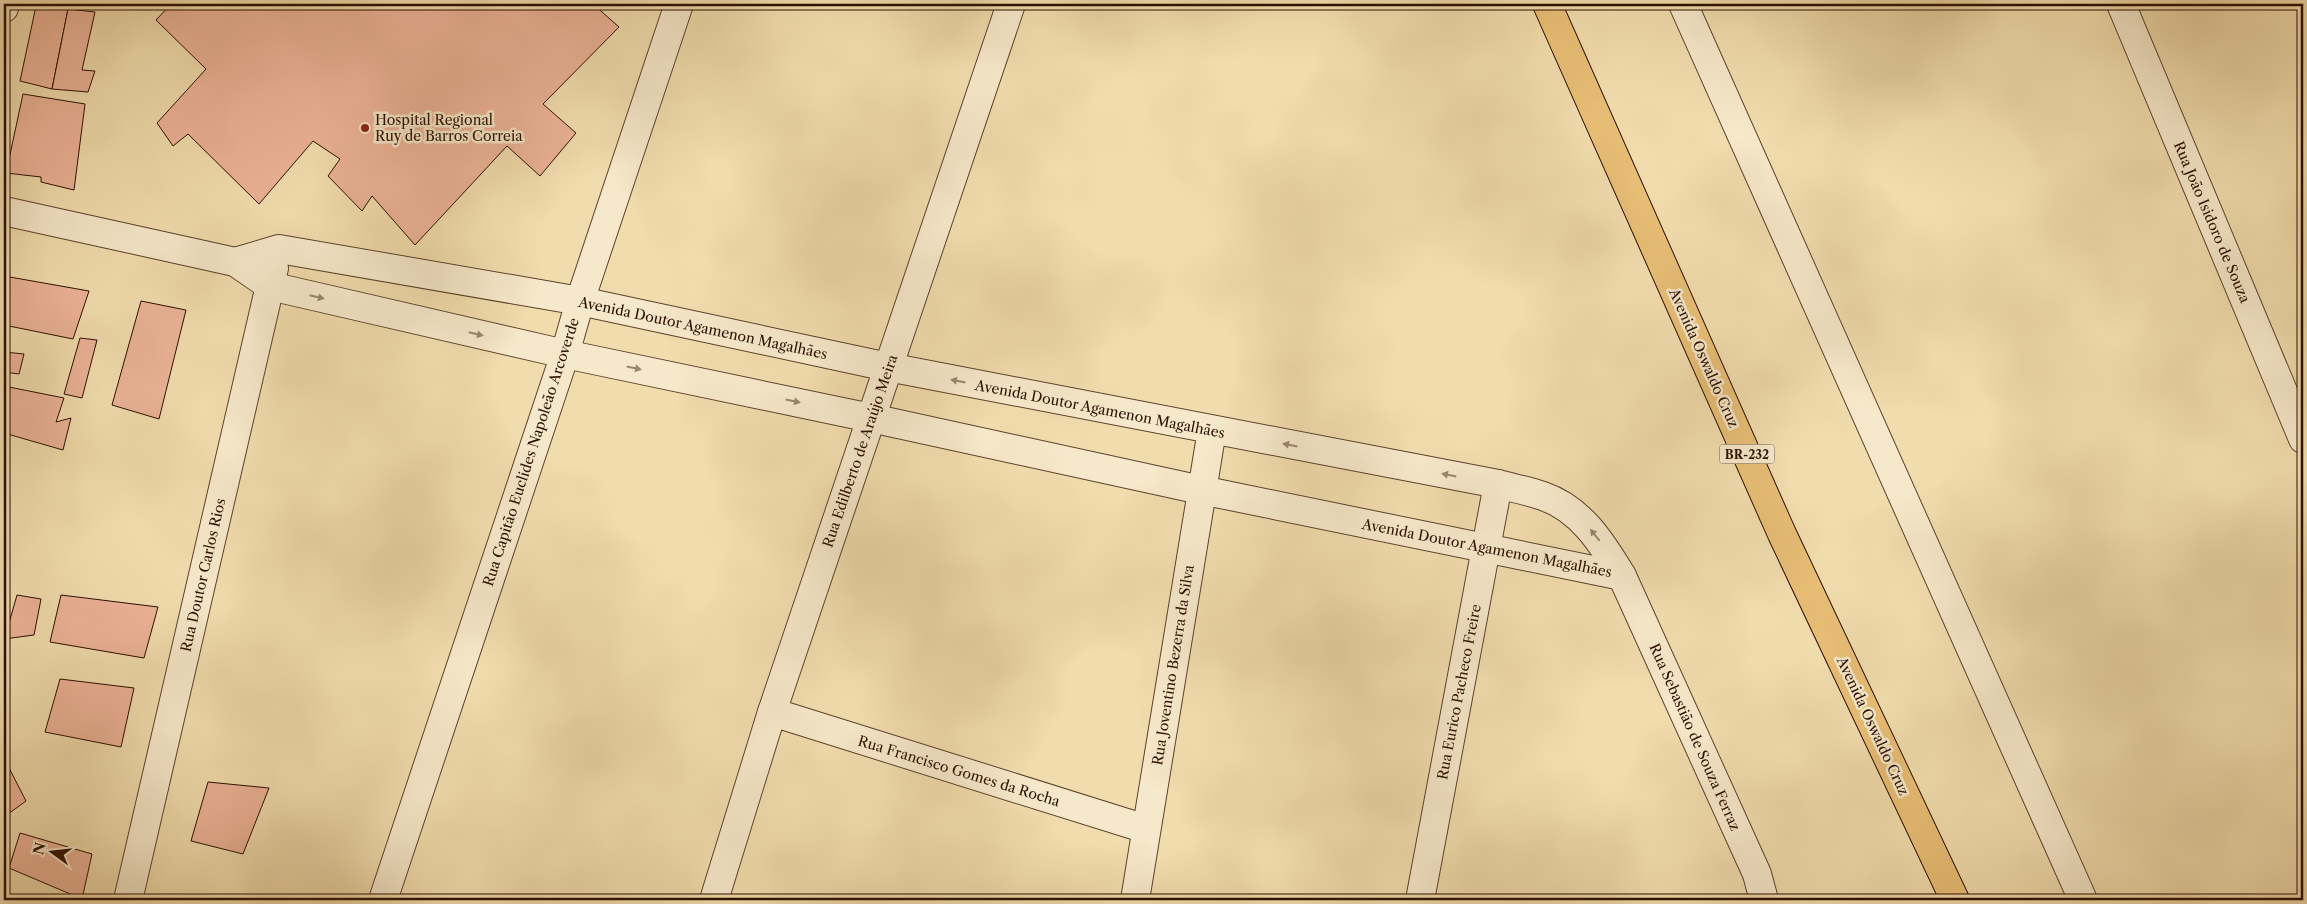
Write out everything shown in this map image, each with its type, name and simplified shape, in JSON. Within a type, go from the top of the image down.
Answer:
[{"type":"highway","name":"Avenida Oswaldo Cruz","points":[[1548,4],[1782,534],[1955,900]]},
{"type":"street","name":"Rua Capitão Euclides Napoleão Arcoverde","points":[[383,900],[565,354],[580,301],[679,4]]},
{"type":"street","name":"Rua Edilberto de Araújo Meira","points":[[714,900],[772,712],[1011,4]]},
{"type":"street","points":[[1683,4],[2083,900]]},
{"type":"street","name":"Rua João Isidoro de Souza","points":[[2121,4],[2303,439]]},
{"type":"street","name":"Avenida Doutor Agamenon Magalhães","points":[[4,210],[235,262],[270,286],[565,354],[1201,490],[1622,576]]},
{"type":"street","name":"Avenida Doutor Agamenon Magalhães","points":[[235,262],[279,249],[580,301],[888,367],[1498,484],[1544,496],[1582,518],[1602,544],[1622,576]]},
{"type":"street","name":"Rua Doutor Carlos Rios","points":[[128,900],[279,249]]},
{"type":"street","name":"Rua Joventino Bezerra da Silva","points":[[1135,900],[1212,430]]},
{"type":"street","name":"Rua Eurico Pacheco Freire","points":[[1420,900],[1498,484]]},
{"type":"street","name":"Rua Sebastião de Souza Ferraz","points":[[1622,576],[1757,874],[1764,900]]},
{"type":"street","name":"Rua Francisco Gomes da Rocha","points":[[772,712],[1146,829]]},
{"type":"building","name":"Hospital Regional Ruy de Barros Correia","points":[[171,4],[593,4],[619,27],[543,104],[576,133],[540,176],[507,146],[415,245],[372,196],[362,211],[328,176],[340,159],[313,141],[259,204],[188,134],[173,146],[157,123],[206,69],[156,20]]},
{"type":"building","points":[[36,6],[68,9],[52,89],[20,81]]},
{"type":"building","points":[[68,9],[95,12],[82,70],[95,71],[88,92],[52,89]]},
{"type":"building","points":[[23,94],[85,104],[74,190],[41,182],[41,177],[6,173]]},
{"type":"building","points":[[4,276],[89,291],[73,339],[4,325]]},
{"type":"building","points":[[141,301],[186,310],[159,419],[112,405]]},
{"type":"building","points":[[80,338],[97,340],[82,398],[64,394]]},
{"type":"building","points":[[4,352],[24,354],[19,374],[4,372]]},
{"type":"building","points":[[4,386],[64,398],[56,422],[71,418],[63,450],[4,433]]},
{"type":"building","points":[[17,595],[41,599],[34,635],[4,639],[4,624],[9,623]]},
{"type":"building","points":[[61,595],[158,607],[144,658],[50,642]]},
{"type":"building","points":[[60,679],[134,688],[121,747],[45,732]]},
{"type":"building","points":[[4,761],[26,801],[4,817]]},
{"type":"building","points":[[208,782],[269,788],[243,854],[191,841]]},
{"type":"building","points":[[20,833],[92,854],[82,899],[9,868]]},
{"type":"place","name":"Hospital Regional Ruy de Barros Correia","points":[[365,128]]}]
